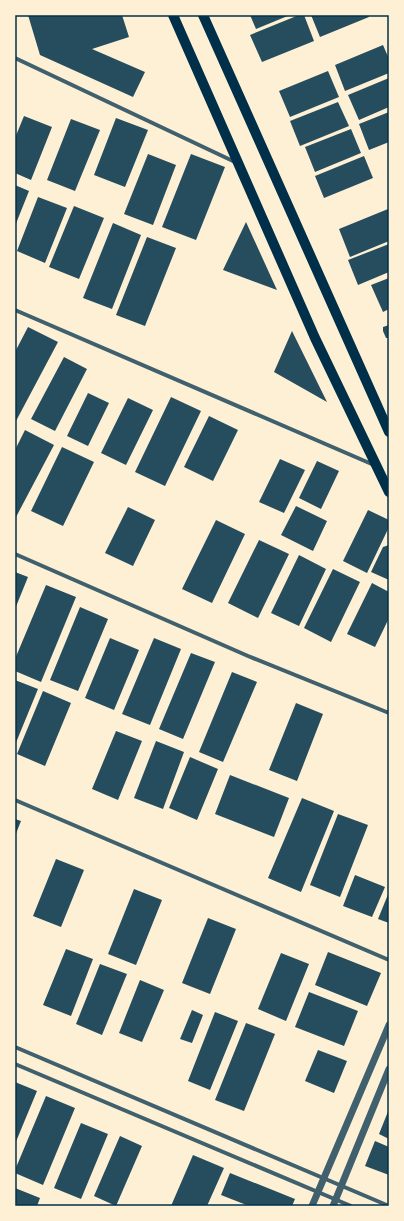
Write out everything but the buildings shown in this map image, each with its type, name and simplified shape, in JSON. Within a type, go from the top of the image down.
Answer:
[{"type":"main road","points":[[173,15],[315,338],[375,466],[389,492]]},
{"type":"main road","points":[[203,15],[389,432]]},
{"type":"street","points":[[15,58],[238,163]]},
{"type":"street","points":[[15,310],[375,466]]},
{"type":"street","points":[[15,554],[248,656],[389,713]]},
{"type":"street","points":[[15,800],[389,960]]},
{"type":"street","points":[[312,1206],[389,1025]]},
{"type":"street","points":[[15,1047],[389,1206]]},
{"type":"street","points":[[15,1064],[318,1192],[334,1203],[351,1206]]},
{"type":"street","points":[[334,1203],[389,1069]]}]
